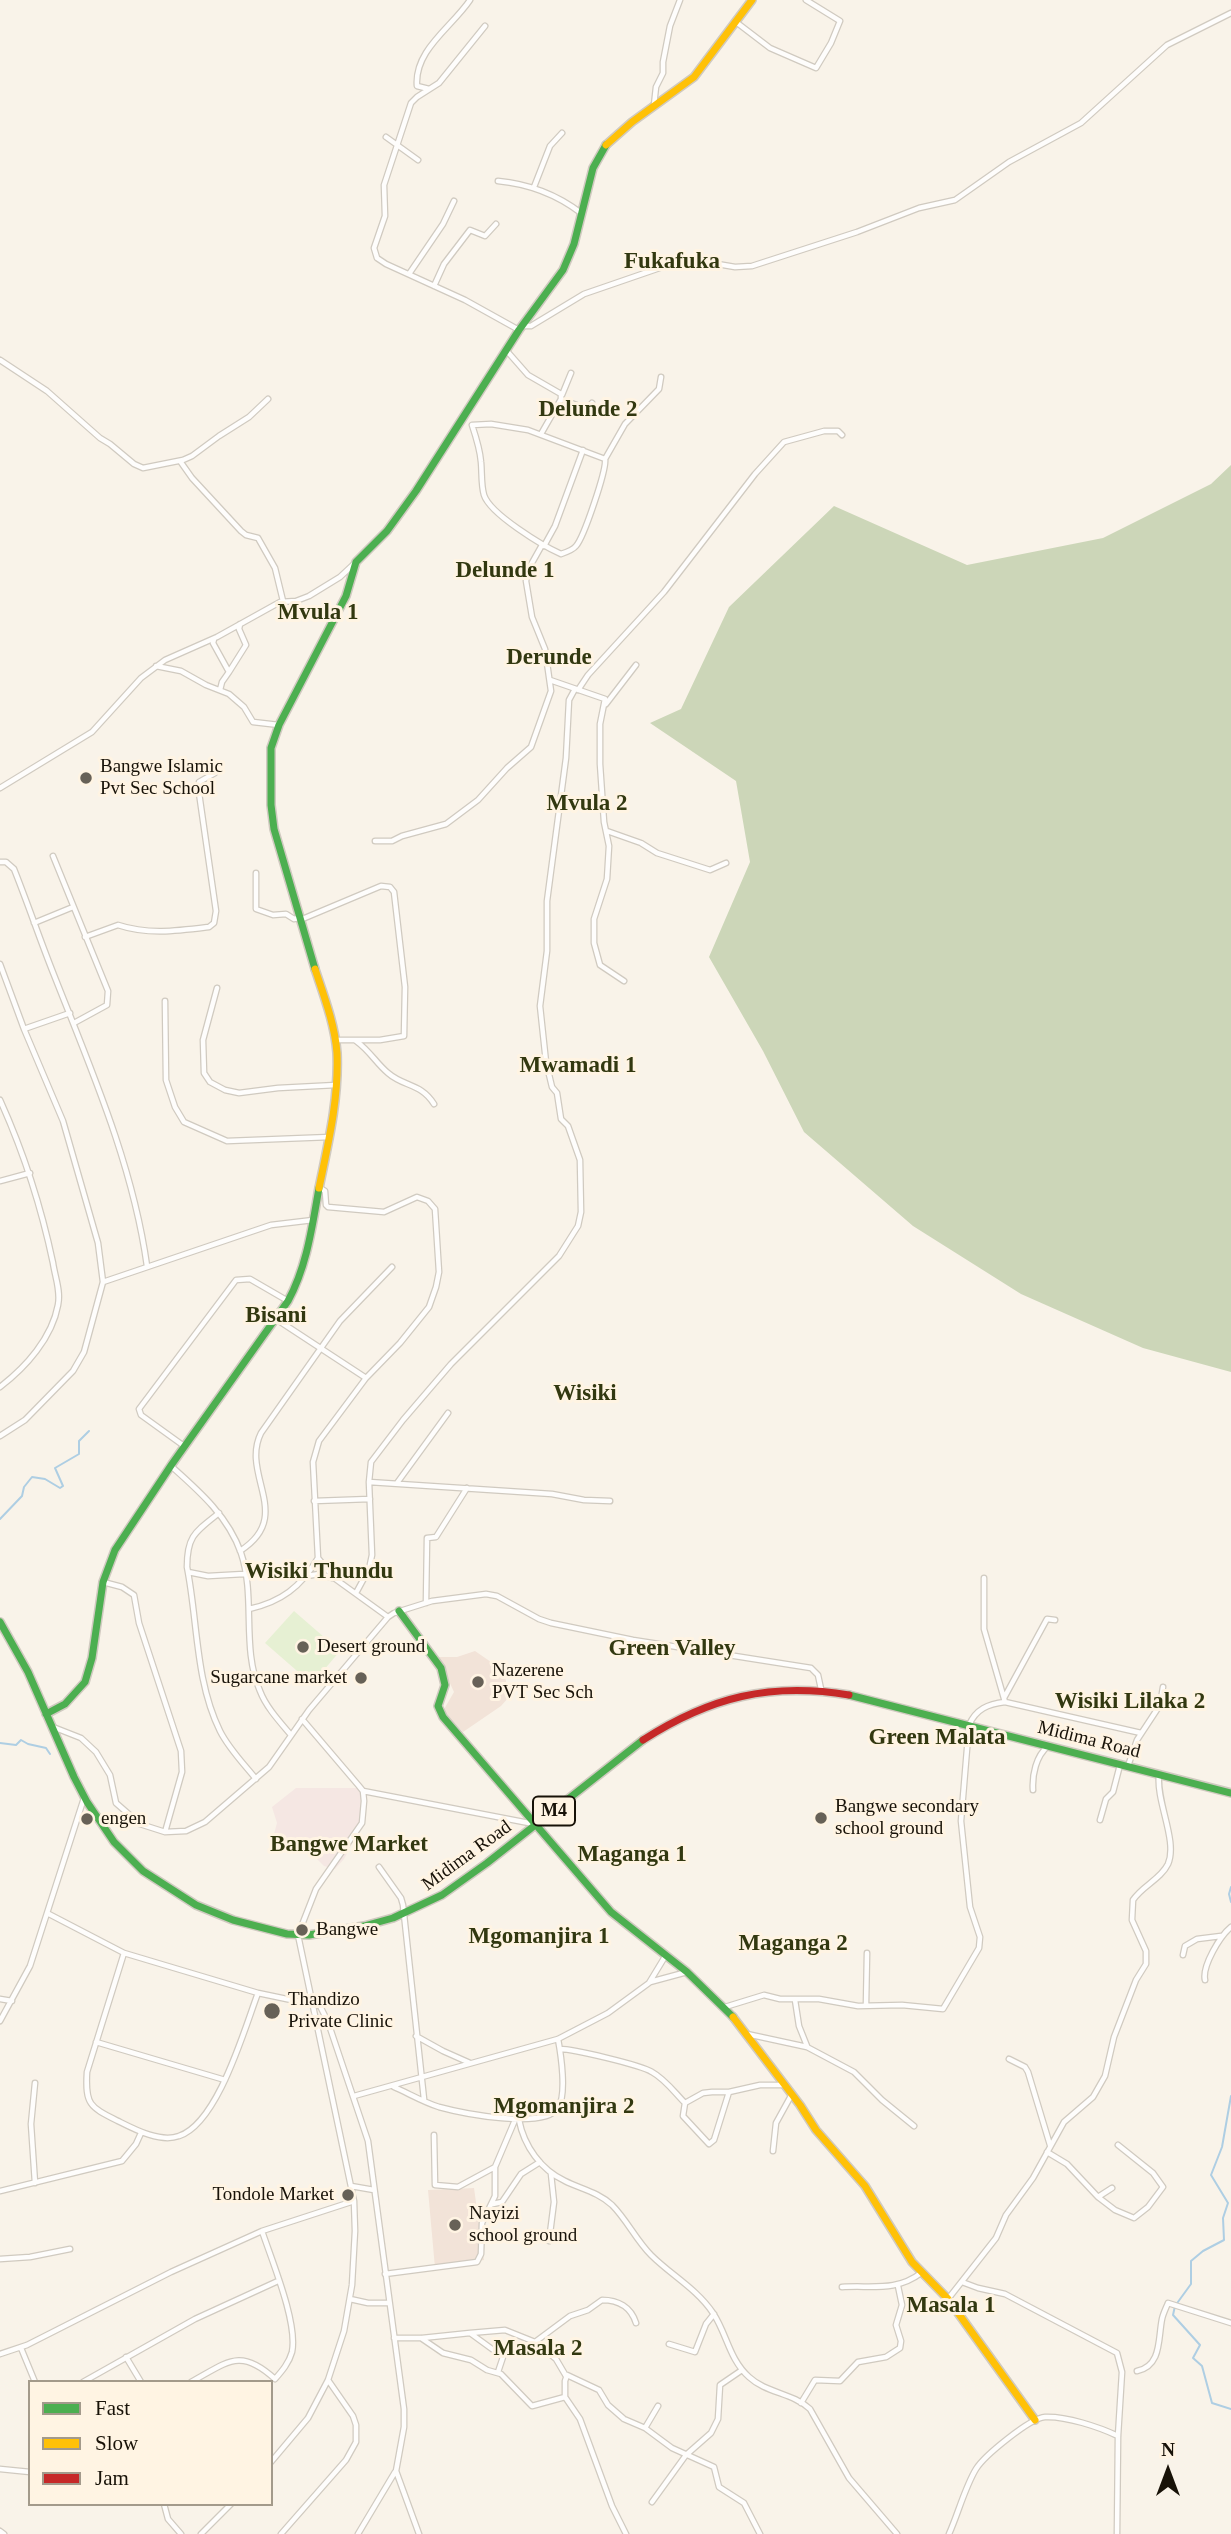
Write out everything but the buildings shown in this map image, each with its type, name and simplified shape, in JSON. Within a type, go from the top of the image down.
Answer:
[{"type":"street","points":[[429,89],[417,86],[418,68],[438,38],[470,0]]},
{"type":"street","points":[[654,106],[656,86],[663,73],[670,26],[680,0]]},
{"type":"street","points":[[0,788],[92,732],[155,666],[283,601],[296,601],[309,596],[340,577],[387,531],[520,328],[563,270],[574,244],[593,168],[604,146],[694,77],[752,0]]},
{"type":"street","points":[[736,22],[769,48],[816,68],[840,21],[806,0]]},
{"type":"street","points":[[485,26],[439,83],[411,103],[384,185],[385,216],[373,248],[377,258],[520,328],[531,326],[584,294],[674,263],[694,260],[735,267],[752,266],[857,232],[919,208],[955,200],[1009,162],[1081,123],[1167,45],[1231,13]]},
{"type":"street","points":[[534,187],[550,146],[562,133]]},
{"type":"street","points":[[386,137],[418,160]]},
{"type":"street","points":[[498,181],[534,187],[582,214]]},
{"type":"street","points":[[409,274],[443,224],[454,201]]},
{"type":"street","points":[[434,286],[444,264],[470,230],[485,236],[496,224]]},
{"type":"street","points":[[506,350],[528,376],[561,398],[588,409],[592,402]]},
{"type":"street","points":[[0,360],[47,391],[134,464],[143,468],[192,456],[249,417],[268,399]]},
{"type":"street","points":[[541,434],[571,373]]},
{"type":"street","points":[[472,425],[479,448],[484,496],[495,510],[543,545],[561,554],[577,544],[605,471],[605,459],[625,424],[659,389],[661,377]]},
{"type":"street","points":[[461,418],[472,425],[514,426],[605,459]]},
{"type":"street","points":[[356,1593],[369,1569],[372,1555],[369,1482],[372,1462],[403,1420],[451,1364],[559,1256],[578,1226],[581,1212],[580,1160],[568,1126],[561,1119],[557,1093],[552,1087],[546,1062],[540,1006],[547,951],[547,901],[566,758],[569,700],[588,674],[664,592],[755,474],[784,442],[824,431],[838,431],[842,435]]},
{"type":"street","points":[[375,841],[392,841],[443,825],[478,800],[507,768],[531,747],[549,701],[550,680],[545,649],[532,617],[526,581],[528,570],[555,526],[583,450]]},
{"type":"street","points":[[180,461],[192,478],[246,536],[258,538],[275,568],[283,601]]},
{"type":"street","points":[[46,1714],[65,1704],[85,1682],[92,1658],[103,1581],[121,1540],[276,1319],[303,1269],[330,1137],[337,1085],[336,1040],[275,829],[271,805],[271,748],[279,725],[346,596],[356,562]]},
{"type":"street","points":[[220,690],[222,682],[246,646],[239,629],[240,624]]},
{"type":"street","points":[[214,638],[213,643],[229,672]]},
{"type":"street","points":[[624,981],[600,965],[594,943],[595,915],[607,879],[609,843],[602,795],[600,733],[606,705],[636,665]]},
{"type":"street","points":[[155,666],[181,671],[220,690],[239,702],[253,722],[279,725]]},
{"type":"street","points":[[550,680],[603,696],[606,705]]},
{"type":"street","points":[[85,937],[116,925],[152,932],[209,927],[214,923],[216,911],[200,813],[199,782],[215,773]]},
{"type":"street","points":[[606,831],[641,843],[657,853],[706,869],[714,870],[726,863]]},
{"type":"street","points":[[53,856],[107,986],[108,1000],[102,1009],[74,1023]]},
{"type":"street","points":[[0,862],[6,862],[14,869],[93,1070],[132,1192],[147,1266]]},
{"type":"street","points":[[256,873],[256,909],[273,915],[286,914],[293,919],[299,919],[381,886],[390,887],[394,892],[404,978],[404,1036],[380,1040],[336,1040]]},
{"type":"street","points":[[34,923],[73,907]]},
{"type":"street","points":[[0,964],[70,1142],[98,1243],[103,1282],[85,1352],[73,1371],[24,1420],[0,1436]]},
{"type":"street","points":[[217,988],[203,1040],[204,1073],[210,1082],[225,1090],[239,1093],[337,1085]]},
{"type":"street","points":[[165,1002],[166,1080],[175,1107],[184,1122],[228,1141],[330,1137]]},
{"type":"street","points":[[24,1029],[70,1013]]},
{"type":"street","points":[[356,1040],[371,1052],[389,1075],[422,1090],[434,1104]]},
{"type":"street","points":[[0,1100],[30,1173],[59,1291],[55,1319],[33,1356],[0,1387]]},
{"type":"street","points":[[0,1181],[30,1173]]},
{"type":"street","points":[[320,1188],[325,1191],[328,1207],[384,1212],[417,1197],[428,1201],[435,1209],[439,1272],[429,1307],[415,1326],[366,1378],[316,1447],[313,1462],[318,1558],[334,1578],[388,1618]]},
{"type":"street","points":[[103,1282],[271,1225],[314,1220]]},
{"type":"street","points":[[240,1550],[255,1539],[264,1524],[264,1502],[256,1458],[258,1439],[340,1321],[391,1267]]},
{"type":"street","points":[[185,1447],[141,1415],[139,1409],[232,1283],[243,1278],[250,1279],[288,1301]]},
{"type":"street","points":[[276,1319],[366,1378]]},
{"type":"street","points":[[397,1483],[448,1413]]},
{"type":"street","points":[[171,1466],[202,1493],[219,1513],[240,1550],[257,1685],[265,1702],[291,1736]]},
{"type":"street","points":[[369,1482],[552,1494],[584,1500],[610,1501]]},
{"type":"street","points":[[426,1603],[428,1538],[436,1537],[467,1488]]},
{"type":"street","points":[[314,1501],[370,1499]]},
{"type":"street","points":[[219,1513],[191,1536],[187,1551],[202,1682],[224,1737],[256,1779]]},
{"type":"street","points":[[248,1609],[284,1597],[306,1577],[318,1558]]},
{"type":"street","points":[[188,1572],[208,1576],[244,1574]]},
{"type":"street","points":[[306,1577],[319,1574],[334,1578]]},
{"type":"street","points":[[984,1578],[984,1629],[1004,1700]]},
{"type":"street","points":[[103,1581],[122,1587],[134,1595],[139,1623],[181,1751],[182,1772],[165,1832]]},
{"type":"street","points":[[52,1726],[89,1744],[110,1774],[116,1803],[140,1824],[165,1832],[186,1831],[205,1822],[276,1759],[302,1719],[388,1618],[399,1611],[426,1603],[480,1594],[497,1597],[551,1623],[633,1640],[811,1668],[818,1675],[821,1689]]},
{"type":"street","points":[[399,1611],[426,1647],[444,1678],[439,1712],[611,1912],[667,1955],[725,2007],[792,2093],[824,2140],[866,2186],[921,2273],[948,2299],[1035,2420]]},
{"type":"street","points":[[1004,1700],[1047,1619],[1055,1620]]},
{"type":"street","name":"Midima Road","points":[[0,1622],[22,1659],[84,1797],[104,1829],[149,1877],[199,1908],[220,1916],[298,1935],[362,1928],[404,1916],[436,1900],[467,1880],[639,1743],[684,1715],[714,1703],[754,1693],[783,1689],[821,1689],[1231,1793]]},
{"type":"street","points":[[1100,1820],[1106,1799],[1113,1792],[1141,1733],[1160,1705],[1163,1687]]},
{"type":"street","points":[[725,2007],[758,1995],[795,2000],[812,1998],[851,2006],[902,2005],[943,2009],[979,1948],[980,1937],[969,1903],[961,1821],[969,1725],[976,1712],[1004,1700],[1141,1733]]},
{"type":"street","points":[[302,1719],[363,1791],[535,1825]]},
{"type":"street","points":[[1033,1790],[1032,1780],[1037,1765],[1042,1751],[1048,1745]]},
{"type":"street","points":[[948,2299],[996,2238],[1009,2210],[1025,2191],[1069,2115],[1082,2108],[1097,2092],[1107,2070],[1114,2037],[1136,1980],[1146,1964],[1146,1951],[1135,1929],[1131,1913],[1136,1895],[1158,1876],[1170,1857],[1158,1791],[1159,1774]]},
{"type":"street","points":[[273,2460],[301,2428],[328,2380],[339,2350],[350,2299],[355,2242],[354,2201],[298,1935],[316,1889],[362,1823],[363,1791]]},
{"type":"street","points":[[0,2021],[30,1966],[84,1797]]},
{"type":"street","points":[[379,1867],[401,1898],[424,2100]]},
{"type":"street","points":[[47,1913],[124,1953],[258,1993],[320,2006],[328,2022],[368,2141],[404,2417],[396,2471],[358,2534]]},
{"type":"street","points":[[1205,1980],[1204,1970],[1221,1936],[1231,1927]]},
{"type":"street","points":[[1182,1955],[1185,1946],[1197,1939],[1221,1936]]},
{"type":"street","points":[[124,1953],[86,2072],[86,2091],[93,2109],[141,2133],[170,2138],[181,2136],[208,2114],[225,2080],[258,1993]]},
{"type":"street","points":[[866,2006],[867,1953]]},
{"type":"street","points":[[649,1983],[667,1955]]},
{"type":"street","points":[[354,2096],[558,2039],[608,2013],[649,1983],[687,1972]]},
{"type":"street","points":[[0,1999],[12,2001]]},
{"type":"street","points":[[795,2000],[799,2026],[807,2047]]},
{"type":"street","points":[[746,2034],[807,2047],[860,2077],[875,2094],[914,2126]]},
{"type":"street","points":[[416,2036],[443,2052],[470,2063]]},
{"type":"street","points":[[394,2087],[438,2106],[517,2120],[544,2118],[558,2109],[564,2089],[558,2039]]},
{"type":"street","points":[[96,2042],[225,2080]]},
{"type":"street","points":[[560,2049],[646,2069],[659,2077],[685,2103]]},
{"type":"street","points":[[1009,2059],[1025,2067],[1028,2072],[1050,2146]]},
{"type":"street","points":[[35,2083],[30,2124],[35,2183]]},
{"type":"street","points":[[729,2092],[711,2144],[686,2120],[682,2113],[685,2103],[703,2093],[729,2092],[760,2085],[785,2085]]},
{"type":"street","points":[[773,2151],[776,2123],[792,2093]]},
{"type":"street","points":[[517,2120],[524,2140],[551,2174],[609,2202],[643,2247],[702,2298],[714,2314],[728,2349],[742,2370],[755,2382],[801,2403],[813,2414],[849,2478],[897,2534]]},
{"type":"street","points":[[385,2274],[477,2262],[481,2254],[482,2223],[493,2204],[496,2189],[495,2167],[517,2120]]},
{"type":"street","points":[[0,2191],[122,2161],[141,2133]]},
{"type":"street","points":[[434,2135],[435,2185],[458,2187],[495,2167]]},
{"type":"street","points":[[1047,2152],[1068,2164],[1098,2197],[1115,2210],[1134,2218],[1148,2207],[1163,2187],[1153,2173],[1118,2145]]},
{"type":"street","points":[[493,2204],[502,2202],[521,2174],[540,2162]]},
{"type":"street","points":[[549,2241],[554,2202],[551,2174]]},
{"type":"street","points":[[351,2186],[374,2190]]},
{"type":"street","points":[[1098,2197],[1112,2188]]},
{"type":"street","points":[[0,2354],[21,2347],[171,2272],[262,2231],[354,2201]]},
{"type":"street","points":[[262,2231],[292,2324],[293,2337],[288,2363],[273,2381]]},
{"type":"street","points":[[0,2259],[30,2257],[70,2249]]},
{"type":"street","points":[[842,2287],[898,2286],[921,2273]]},
{"type":"street","points":[[86,2380],[195,2319],[278,2281]]},
{"type":"street","points":[[962,2282],[971,2287],[1004,2294],[1117,2353],[1122,2372],[1117,2534]]},
{"type":"street","points":[[801,2403],[815,2380],[843,2379],[858,2362],[886,2357],[900,2348],[901,2341],[896,2325],[902,2305],[898,2286]]},
{"type":"street","points":[[350,2299],[388,2303]]},
{"type":"street","points":[[535,2342],[570,2316],[588,2310],[602,2300],[623,2305],[632,2312],[636,2323]]},
{"type":"street","points":[[1137,2371],[1150,2364],[1160,2347],[1162,2318],[1168,2303],[1231,2323]]},
{"type":"street","points":[[669,2344],[695,2352],[714,2314]]},
{"type":"street","points":[[394,2338],[505,2330],[535,2342],[556,2358],[566,2376],[565,2398],[580,2419],[612,2507],[626,2534]]},
{"type":"street","points":[[470,2333],[503,2357],[498,2372]]},
{"type":"street","points":[[421,2338],[443,2353],[471,2360],[487,2370],[498,2372],[509,2380],[529,2405],[541,2405],[565,2398]]},
{"type":"street","points":[[21,2347],[34,2380]]},
{"type":"street","points":[[126,2357],[140,2380]]},
{"type":"street","points":[[195,2380],[226,2363],[245,2360],[260,2365],[272,2380]]},
{"type":"street","points":[[652,2502],[686,2455],[709,2437],[716,2423],[720,2385],[742,2370]]},
{"type":"street","points":[[566,2376],[599,2390],[617,2414],[645,2428],[686,2455],[713,2467],[719,2487],[744,2503],[760,2534]]},
{"type":"street","points":[[281,2534],[346,2460],[356,2442],[354,2416],[328,2380]]},
{"type":"street","points":[[645,2428],[657,2406]]},
{"type":"street","points":[[949,2534],[977,2467],[999,2446],[1035,2420],[1041,2417],[1057,2418],[1091,2425],[1118,2436]]},
{"type":"street","points":[[0,2469],[28,2472]]},
{"type":"street","points":[[396,2471],[419,2534]]},
{"type":"street","points":[[165,2506],[168,2519],[181,2534]]},
{"type":"street","points":[[201,2534],[229,2506]]},
{"type":"street","points":[[0,2531],[4,2534]]},
{"type":"shaded area","name":"Nazerene PVT Sec Sch","points":[[475,1651],[504,1671],[509,1697],[501,1706],[463,1732],[443,1711],[454,1692],[438,1657],[457,1657]]},
{"type":"shaded area","points":[[296,1788],[359,1788],[365,1806],[363,1823],[344,1859],[335,1869],[324,1866],[315,1857],[274,1834],[277,1823],[272,1807]]},
{"type":"shaded area","name":"Nayizi school ground","points":[[474,2188],[484,2260],[435,2268],[428,2190]]},
{"type":"green space","points":[[1231,465],[1231,1372],[1143,1348],[1021,1294],[913,1226],[804,1132],[763,1051],[709,957],[750,862],[736,781],[650,723],[681,709],[729,607],[834,506],[967,565],[1103,538],[1211,484]]},
{"type":"green space","name":"Desert ground","points":[[294,1611],[340,1651],[312,1684],[265,1643]]},
{"type":"waterway","points":[[0,1519],[22,1496],[24,1487],[32,1477],[45,1479],[60,1488],[63,1486],[55,1468],[79,1454],[79,1441],[89,1431]]},
{"type":"waterway","points":[[0,1743],[16,1745],[21,1740],[46,1748],[50,1754]]},
{"type":"waterway","points":[[1231,1887],[1231,1902]]},
{"type":"waterway","points":[[1231,2096],[1222,2147],[1211,2175],[1228,2203],[1223,2218],[1224,2240],[1191,2261],[1191,2284],[1175,2306],[1173,2315],[1200,2345],[1193,2358],[1202,2366],[1212,2403],[1231,2409]]},
{"type":"traffic: fast","points":[[315,969],[274,829],[271,805],[271,748],[279,725],[346,596],[356,562],[387,531],[416,491],[519,330],[563,270],[574,244],[593,168],[606,145]]},
{"type":"traffic: fast","points":[[46,1714],[65,1704],[85,1682],[92,1658],[103,1582],[115,1550],[172,1464],[288,1301],[304,1260],[319,1188]]},
{"type":"traffic: fast","points":[[399,1611],[441,1668],[445,1685],[438,1706],[443,1717],[611,1912],[687,1972],[733,2017]]},
{"type":"traffic: fast","points":[[0,1622],[28,1672],[74,1777],[114,1842],[143,1871],[196,1905],[233,1920],[287,1934],[309,1935],[364,1926],[393,1918],[442,1895],[487,1863],[643,1740]]},
{"type":"traffic: fast","points":[[849,1695],[1231,1793]]},
{"type":"traffic: slow","points":[[606,145],[632,122],[694,77],[752,0]]},
{"type":"traffic: slow","points":[[315,969],[332,1021],[337,1053],[335,1104],[319,1188]]},
{"type":"traffic: slow","points":[[733,2017],[816,2130],[865,2186],[912,2262],[948,2299],[1035,2420]]},
{"type":"traffic: jam","points":[[643,1740],[692,1713],[742,1696],[793,1690],[849,1695]]},
{"type":"place","name":"Bangwe Islamic Pvt Sec School","points":[[86,778]]},
{"type":"place","name":"Desert ground","points":[[303,1647]]},
{"type":"place","name":"Sugarcane market","points":[[361,1678]]},
{"type":"place","name":"Nazerene PVT Sec Sch","points":[[478,1682]]},
{"type":"place","name":"Bangwe secondary school ground","points":[[821,1818]]},
{"type":"place","name":"engen","points":[[87,1819]]},
{"type":"place","name":"Bangwe","points":[[302,1930]]},
{"type":"place","name":"Thandizo Private Clinic","points":[[272,2011]]},
{"type":"place","name":"Tondole Market","points":[[348,2195]]},
{"type":"place","name":"Nayizi school ground","points":[[455,2225]]},
{"type":"district","name":"Fukafuka","points":[[672,262]]},
{"type":"district","name":"Delunde 2","points":[[588,410]]},
{"type":"district","name":"Delunde 1","points":[[505,571]]},
{"type":"district","name":"Mvula 1","points":[[318,613]]},
{"type":"district","name":"Derunde","points":[[549,658]]},
{"type":"district","name":"Mvula 2","points":[[587,804]]},
{"type":"district","name":"Mwamadi 1","points":[[578,1066]]},
{"type":"district","name":"Bisani","points":[[276,1316]]},
{"type":"district","name":"Wisiki","points":[[585,1394]]},
{"type":"district","name":"Wisiki Thundu","points":[[319,1572]]},
{"type":"district","name":"Green Valley","points":[[672,1649]]},
{"type":"district","name":"Wisiki Lilaka 2","points":[[1130,1702]]},
{"type":"district","name":"Green Malata","points":[[937,1738]]},
{"type":"district","name":"Bangwe Market","points":[[349,1845]]},
{"type":"district","name":"Maganga 1","points":[[632,1855]]},
{"type":"district","name":"Mgomanjira 1","points":[[539,1937]]},
{"type":"district","name":"Maganga 2","points":[[793,1944]]},
{"type":"district","name":"Mgomanjira 2","points":[[564,2107]]},
{"type":"district","name":"Masala 1","points":[[951,2306]]},
{"type":"district","name":"Masala 2","points":[[538,2349]]}]
